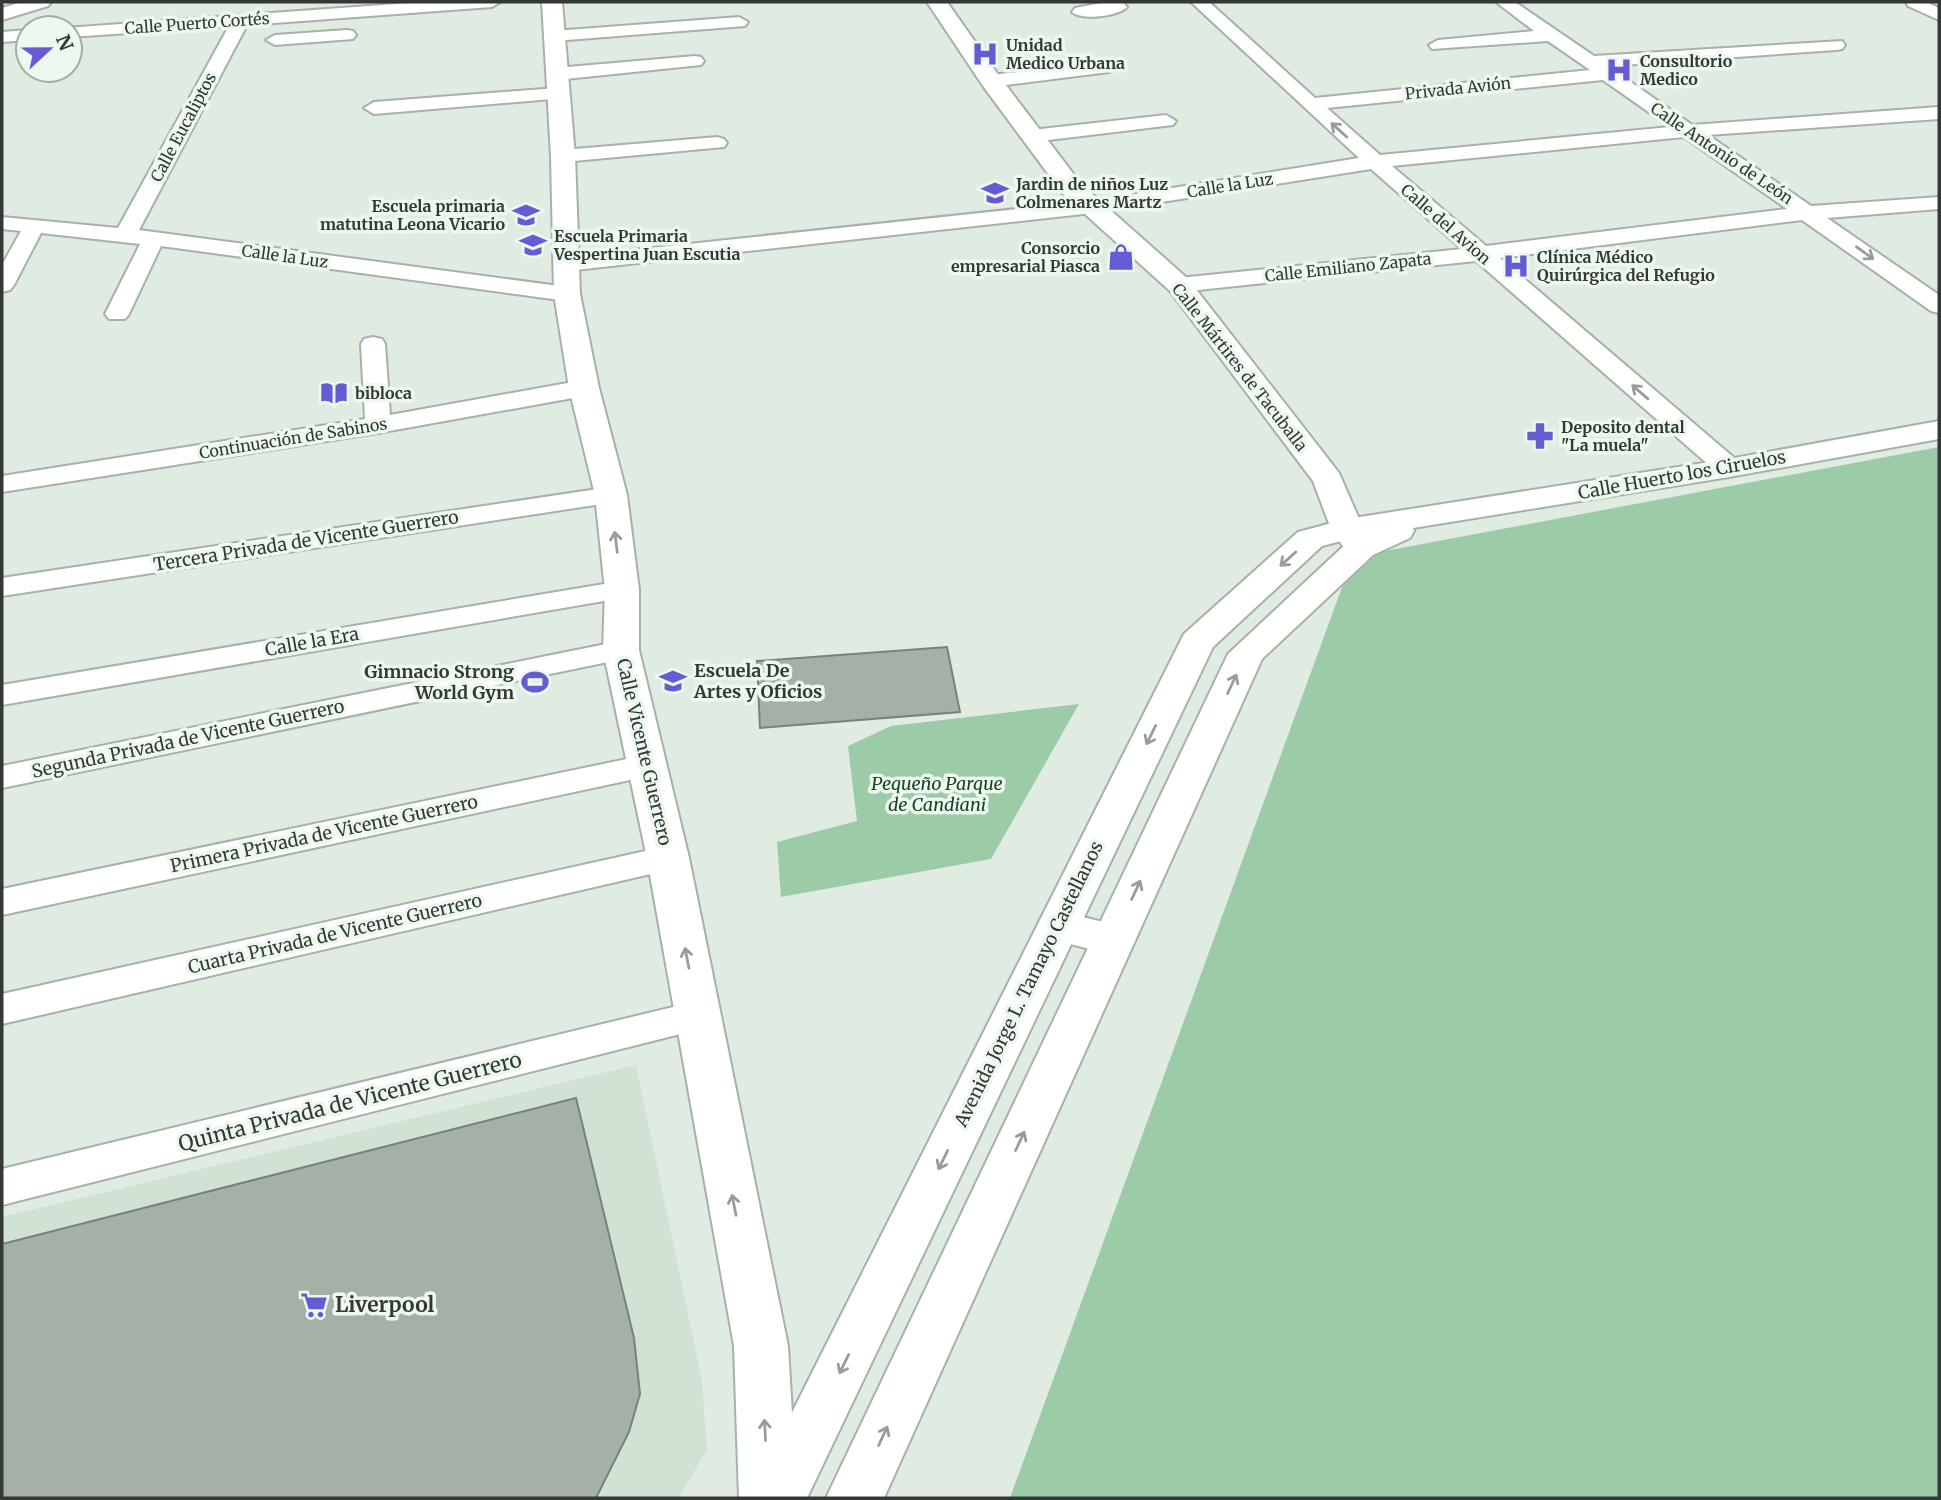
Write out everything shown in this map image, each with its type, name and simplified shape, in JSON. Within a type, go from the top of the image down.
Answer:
[{"type":"street","points":[[2,14],[41,2]]},
{"type":"street","name":"Calle Puerto Cortés","points":[[84,31],[241,20],[344,7],[492,2]]},
{"type":"street","name":"Calle Mártires de Tacuballa","points":[[937,2],[991,82],[1072,189],[1178,285],[1328,481],[1354,538]]},
{"type":"street","points":[[1082,12],[1119,7],[1114,2]]},
{"type":"street","name":"Calle del Avion","points":[[1199,2],[1309,104],[1479,254],[1729,468]]},
{"type":"street","name":"Calle Antonio de León","points":[[1504,2],[1686,131],[1810,213],[1939,306]]},
{"type":"street","points":[[1914,2],[1939,15]]},
{"type":"street","points":[[553,19],[739,22]]},
{"type":"street","name":"Calle Vicente Guerrero","points":[[553,19],[563,156],[567,279],[584,388],[611,495],[622,590],[621,650],[668,858],[761,1346],[768,1498]]},
{"type":"street","name":"Calle Eucaliptos","points":[[125,235],[241,20]]},
{"type":"street","points":[[228,43],[347,35]]},
{"type":"street","points":[[1438,46],[1552,35]]},
{"type":"street","points":[[1591,62],[1836,45]]},
{"type":"street","points":[[374,108],[556,84],[695,61]]},
{"type":"street","points":[[991,82],[1103,68]]},
{"type":"street","name":"Privada Avión","points":[[1309,104],[1607,74]]},
{"type":"street","name":"Calle la Luz","points":[[2,223],[567,279],[1092,207],[1375,162],[1686,131],[1939,113]]},
{"type":"street","points":[[1032,136],[1166,121]]},
{"type":"street","points":[[563,156],[717,143]]},
{"type":"street","name":"Calle Emiliano Zapata","points":[[1178,285],[1479,254],[1810,213],[1939,203]]},
{"type":"street","points":[[2,285],[34,227]]},
{"type":"street","points":[[117,314],[153,239]]},
{"type":"street","points":[[373,344],[378,425]]},
{"type":"street","name":"Continuación de Sabinos","points":[[2,484],[378,425],[584,388]]},
{"type":"street","name":"Calle Huerto los Ciruelos","points":[[1354,538],[1425,518],[1939,430]]},
{"type":"street","name":"Tercera Privada de Vicente Guerrero","points":[[2,587],[611,495]]},
{"type":"street","points":[[855,1498],[1245,654],[1354,538]]},
{"type":"street","name":"Avenida Jorge L. Tamayo Castellanos","points":[[778,1498],[1197,642],[1310,539],[1354,538]]},
{"type":"street","name":"Calle la Era","points":[[2,695],[622,590]]},
{"type":"street","name":"Segunda Privada de Vicente Guerrero","points":[[2,777],[621,650]]},
{"type":"street","name":"Primera Privada de Vicente Guerrero","points":[[2,902],[646,766]]},
{"type":"street","name":"Cuarta Privada de Vicente Guerrero","points":[[2,1009],[668,858]]},
{"type":"street","points":[[1058,926],[1113,939]]},
{"type":"street","name":"Quinta Privada de Vicente Guerrero","points":[[2,1187],[698,1017]]},
{"type":"shaded area","name":"Liverpool","points":[[636,1065],[702,1381],[707,1450],[678,1498],[2,1498],[2,1217]]},
{"type":"green space","points":[[1939,447],[1939,1498],[1010,1498],[1353,557]]},
{"type":"green space","name":"Pequeño Parque de Candiani","points":[[1079,704],[991,859],[781,897],[777,842],[857,821],[848,746],[891,726]]},
{"type":"building","points":[[947,647],[960,712],[760,728],[757,661]]},
{"type":"building","name":"Liverpool","points":[[576,1098],[634,1338],[640,1394],[629,1432],[596,1498],[2,1498],[2,1244]]},
{"type":"place","name":"Unidad Medico Urbana","points":[[985,54]]},
{"type":"place","name":"Consultorio Medico","points":[[1619,70]]},
{"type":"place","name":"Jardin de niños Luz Colmenares Martz","points":[[995,193]]},
{"type":"place","name":"Escuela primaria matutina Leona Vicario","points":[[526,215]]},
{"type":"place","name":"Escuela Primaria Vespertina Juan Escutia","points":[[533,245]]},
{"type":"place","name":"Consorcio empresarial Piasca","points":[[1121,257]]},
{"type":"place","name":"Clínica Médico Quirúrgica del Refugio","points":[[1516,266]]},
{"type":"place","name":"bibloca","points":[[334,393]]},
{"type":"place","name":"Deposito dental \"La muela\"","points":[[1540,436]]},
{"type":"place","name":"Escuela De Artes y Oficios","points":[[673,681]]},
{"type":"place","name":"Gimnacio Strong World Gym","points":[[535,682]]},
{"type":"place","name":"Liverpool","points":[[314,1305]]}]
